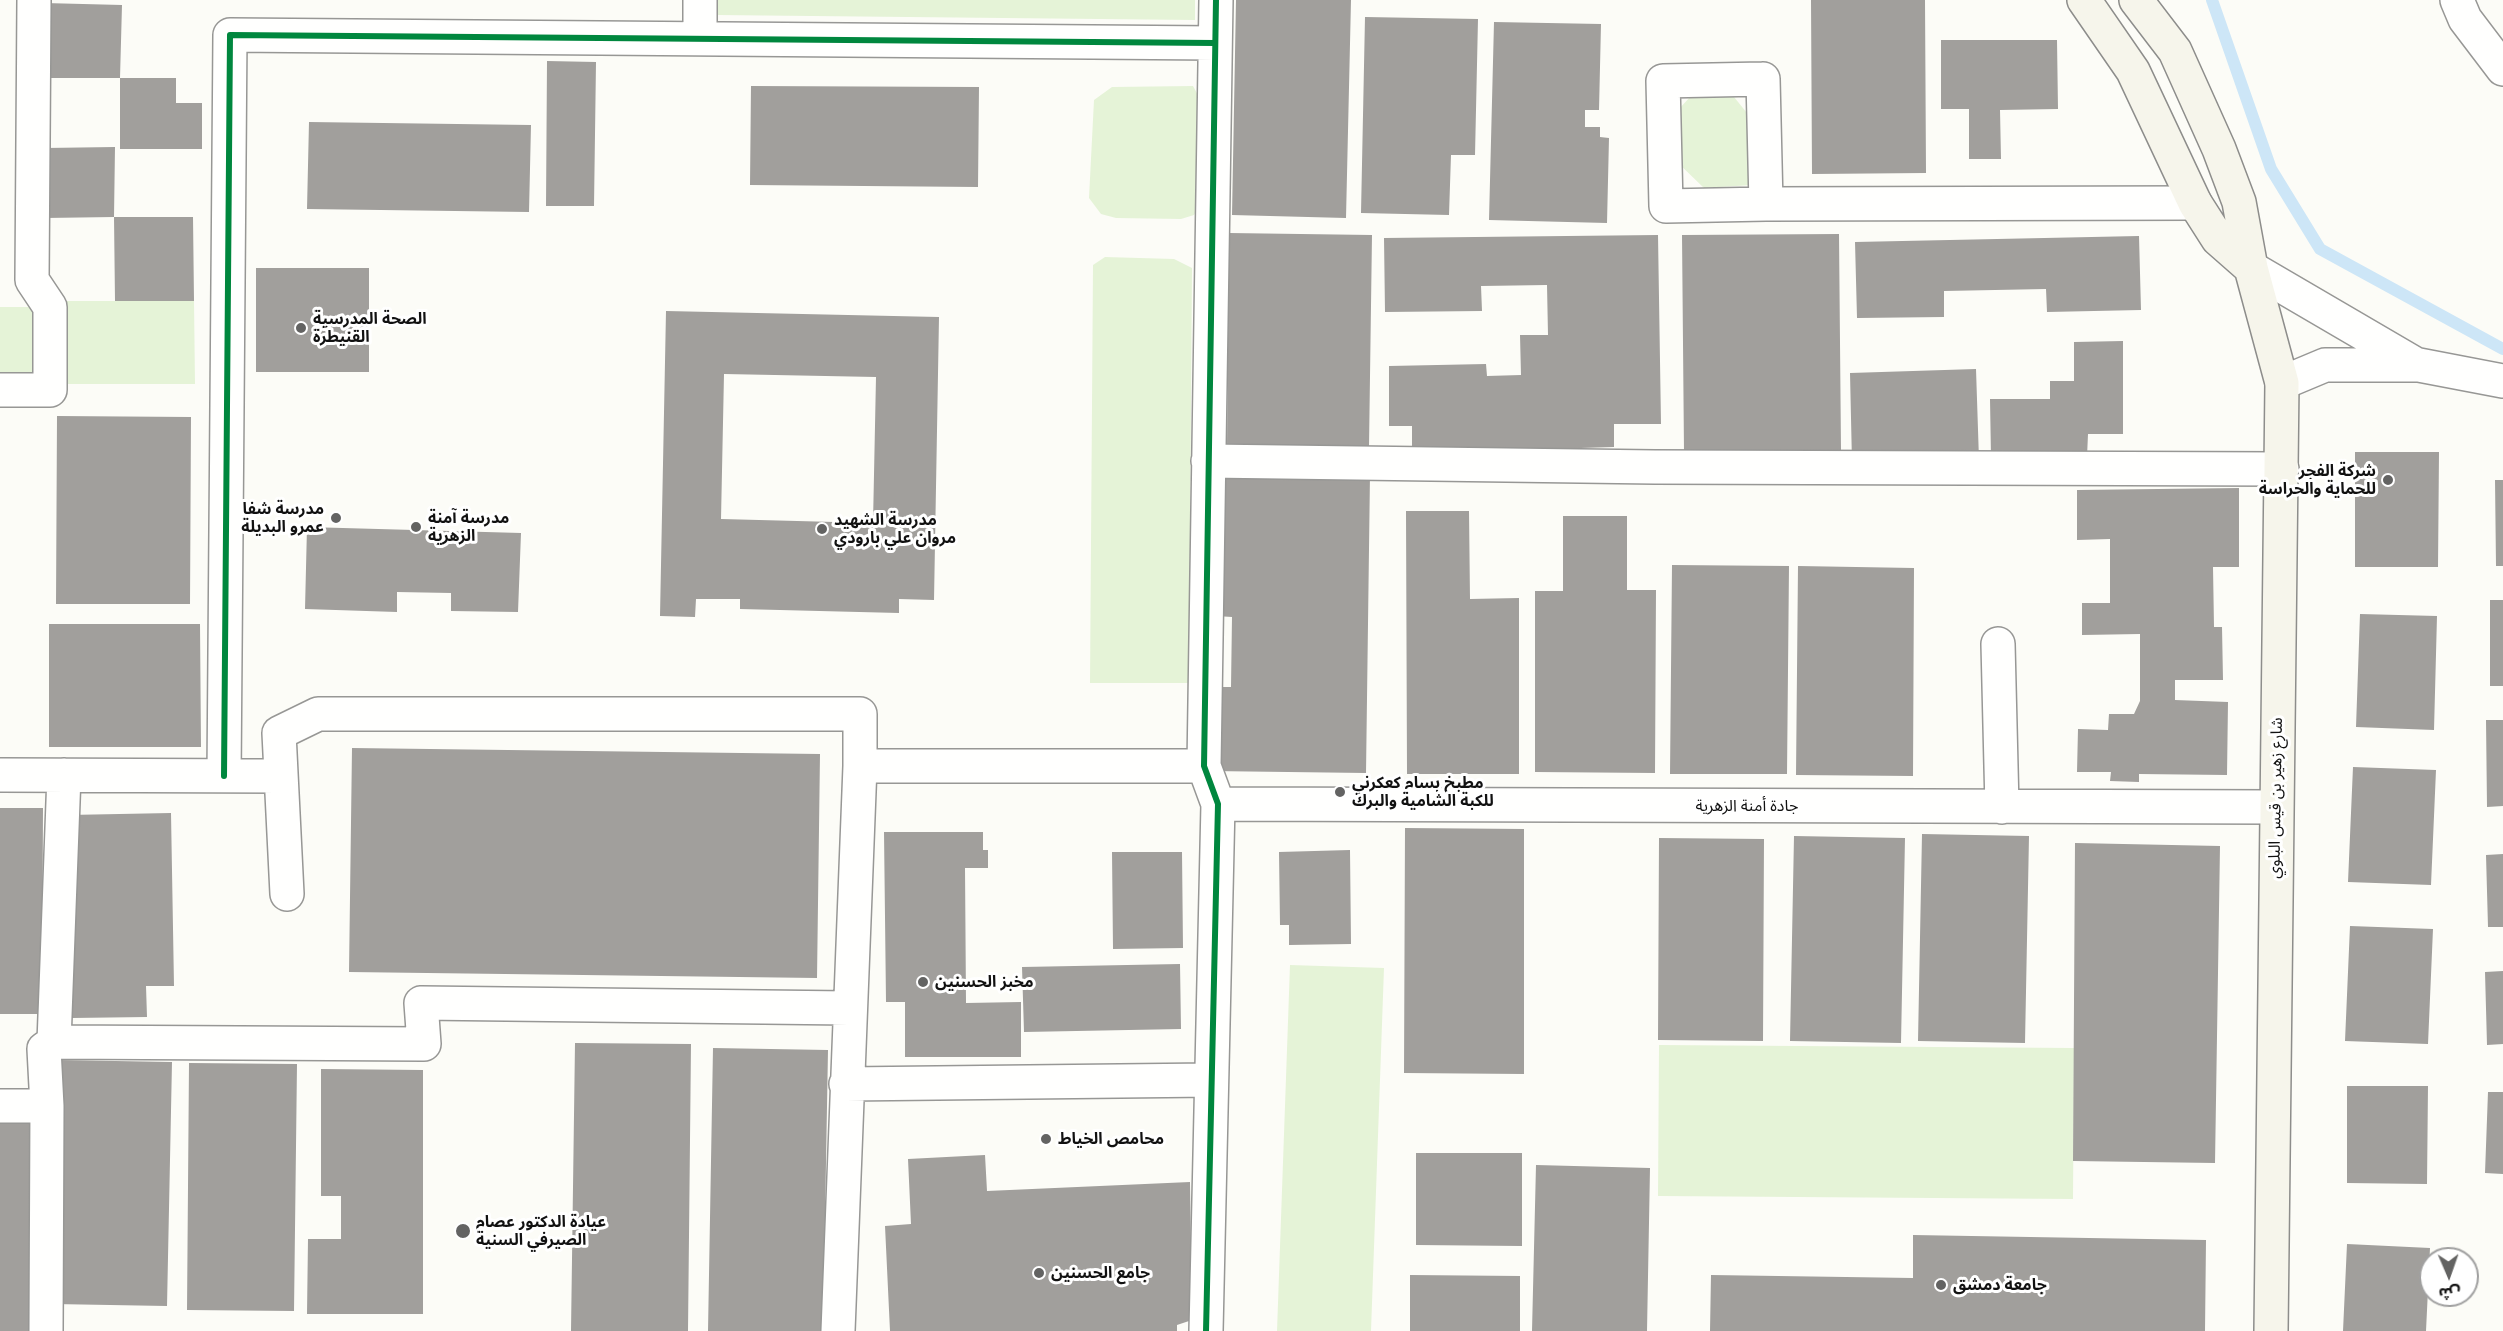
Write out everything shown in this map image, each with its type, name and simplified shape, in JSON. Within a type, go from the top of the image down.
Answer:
[{"type":"main road","points":[[2084,0],[2133,71],[2195,203],[2218,239],[2251,268]]},
{"type":"main road","name":"شارع زهير بن قيس البلوي","points":[[2136,0],[2175,51],[2219,149],[2239,202],[2251,268],[2282,383],[2271,1331]]},
{"type":"street","points":[[0,390],[50,390],[50,307],[32,280],[34,0]]},
{"type":"street","points":[[700,0],[700,39]]},
{"type":"street","points":[[1206,1331],[1218,804],[1204,766],[1216,0]]},
{"type":"street","points":[[2457,0],[2465,19],[2503,69]]},
{"type":"street","points":[[224,776],[230,35],[1215,43]]},
{"type":"street","points":[[1766,204],[1763,79],[1663,81],[1666,206],[2195,203]]},
{"type":"street","points":[[2251,268],[2419,365]]},
{"type":"street","points":[[2282,383],[2325,365],[2419,365],[2503,381]]},
{"type":"street","points":[[1208,461],[1655,467],[2282,469]]},
{"type":"street","points":[[1998,644],[2002,807]]},
{"type":"street","points":[[286,894],[279,734],[318,714],[860,714],[860,766],[838,1331]]},
{"type":"street","points":[[860,766],[1204,766]]},
{"type":"street","points":[[0,775],[281,777]]},
{"type":"street","points":[[54,1042],[64,775]]},
{"type":"street","name":"جادة أمنة الزهرية","points":[[1218,804],[2276,807]]},
{"type":"street","points":[[46,1331],[47,1106],[44,1049],[54,1042],[424,1044],[421,1003],[849,1008]]},
{"type":"street","points":[[846,1084],[1211,1080]]},
{"type":"street","points":[[0,1106],[47,1106]]},
{"type":"green space","points":[[716,0],[1195,0],[1195,20],[716,15]]},
{"type":"green space","points":[[1193,86],[1205,108],[1200,205],[1194,215],[1181,219],[1116,218],[1101,214],[1089,198],[1094,100],[1112,87]]},
{"type":"green space","points":[[1691,96],[1734,97],[1747,113],[1752,185],[1704,188],[1676,161],[1678,110]]},
{"type":"green space","points":[[1105,257],[1174,259],[1192,268],[1189,683],[1090,683],[1093,265]]},
{"type":"green space","points":[[65,301],[194,301],[195,384],[65,384]]},
{"type":"green space","points":[[0,307],[40,307],[40,376],[0,376]]},
{"type":"green space","points":[[1290,965],[1384,968],[1371,1331],[1277,1331]]},
{"type":"green space","points":[[1659,1045],[2074,1048],[2073,1199],[1658,1196]]},
{"type":"building","points":[[1236,0],[1351,0],[1346,218],[1232,215]]},
{"type":"building","points":[[1811,0],[1925,0],[1926,173],[1812,174]]},
{"type":"building","points":[[44,3],[122,5],[120,78],[44,78]]},
{"type":"building","points":[[1365,17],[1478,19],[1475,155],[1451,155],[1449,215],[1361,213]]},
{"type":"building","points":[[1494,22],[1601,24],[1599,110],[1585,110],[1585,127],[1600,127],[1600,137],[1609,138],[1607,223],[1489,220]]},
{"type":"building","points":[[1941,40],[2057,40],[2058,109],[2000,110],[2001,159],[1969,159],[1969,109],[1941,109]]},
{"type":"building","points":[[547,61],[596,62],[594,206],[546,206]]},
{"type":"building","points":[[120,78],[176,78],[176,103],[202,103],[202,149],[120,149]]},
{"type":"building","points":[[751,86],[979,87],[978,187],[750,185]]},
{"type":"building","points":[[309,122],[531,125],[529,212],[307,209]]},
{"type":"building","points":[[115,147],[114,217],[45,218],[45,148]]},
{"type":"building","points":[[114,217],[193,217],[194,301],[115,301]]},
{"type":"building","points":[[1229,233],[1372,235],[1369,447],[1227,446]]},
{"type":"building","points":[[1839,234],[1841,451],[1684,452],[1682,235]]},
{"type":"building","points":[[1658,235],[1661,424],[1614,424],[1614,447],[1581,448],[1582,457],[1444,459],[1445,447],[1412,448],[1412,426],[1389,426],[1389,366],[1486,364],[1487,376],[1521,375],[1520,335],[1548,335],[1547,285],[1481,286],[1482,311],[1385,312],[1384,238]]},
{"type":"building","points":[[2139,236],[2141,310],[2047,312],[2046,289],[1944,291],[1944,317],[1857,318],[1855,242]]},
{"type":"building","points":[[256,268],[369,268],[369,372],[256,372]]},
{"type":"building","points":[[666,311],[939,317],[934,600],[899,599],[899,613],[740,609],[740,599],[696,599],[695,617],[660,616]],"holes":[[[724,374],[876,377],[873,523],[721,519]]]},
{"type":"building","points":[[2123,341],[2123,434],[2088,434],[2087,457],[1991,457],[1990,399],[2050,399],[2050,381],[2074,381],[2074,342]]},
{"type":"building","points":[[1976,369],[1979,460],[1852,463],[1850,373]]},
{"type":"building","points":[[57,416],[191,417],[190,604],[56,604]]},
{"type":"building","points":[[2355,452],[2439,452],[2438,567],[2355,567]]},
{"type":"building","points":[[1219,473],[1370,474],[1366,773],[1210,771],[1211,687],[1231,687],[1232,617],[1216,616]]},
{"type":"building","points":[[2495,480],[2503,480],[2503,566],[2496,566]]},
{"type":"building","points":[[2239,488],[2239,567],[2213,567],[2214,627],[2222,627],[2223,680],[2175,680],[2175,700],[2228,702],[2227,775],[2139,774],[2139,782],[2110,781],[2111,772],[2077,772],[2078,729],[2108,730],[2109,714],[2134,714],[2140,701],[2140,634],[2082,635],[2082,603],[2110,603],[2110,539],[2077,540],[2077,490]]},
{"type":"building","points":[[1406,511],[1469,511],[1470,599],[1519,598],[1519,774],[1407,774]]},
{"type":"building","points":[[1563,516],[1627,516],[1627,590],[1656,590],[1655,773],[1535,772],[1535,591],[1563,591]]},
{"type":"building","points":[[307,527],[521,533],[518,612],[451,611],[451,593],[397,592],[397,612],[305,609]]},
{"type":"building","points":[[1672,565],[1789,566],[1787,774],[1670,774]]},
{"type":"building","points":[[1798,566],[1914,568],[1913,776],[1796,775]]},
{"type":"building","points":[[2490,600],[2503,600],[2503,686],[2490,686]]},
{"type":"building","points":[[2360,614],[2437,616],[2434,730],[2356,727]]},
{"type":"building","points":[[49,624],[200,624],[201,747],[49,747]]},
{"type":"building","points":[[2486,720],[2503,720],[2503,806],[2487,807]]},
{"type":"building","points":[[352,748],[820,754],[817,978],[349,972]]},
{"type":"building","points":[[2353,767],[2436,770],[2431,885],[2348,882]]},
{"type":"building","points":[[0,808],[43,808],[42,1014],[0,1014]]},
{"type":"building","points":[[171,813],[174,986],[146,986],[147,1017],[72,1018],[68,815]]},
{"type":"building","points":[[1405,828],[1524,829],[1524,1074],[1404,1073]]},
{"type":"building","points":[[884,832],[983,832],[983,850],[988,850],[988,868],[965,868],[966,1003],[1021,1002],[1021,1057],[905,1057],[905,1002],[886,1002]]},
{"type":"building","points":[[1922,834],[2029,836],[2025,1043],[1918,1041]]},
{"type":"building","points":[[1794,836],[1905,838],[1901,1043],[1790,1041]]},
{"type":"building","points":[[1659,838],[1764,839],[1763,1041],[1658,1040]]},
{"type":"building","points":[[2075,843],[2220,846],[2215,1163],[2073,1161]]},
{"type":"building","points":[[1350,850],[1351,944],[1289,945],[1289,925],[1280,925],[1279,852]]},
{"type":"building","points":[[1112,852],[1182,852],[1183,948],[1113,949]]},
{"type":"building","points":[[2503,854],[2503,927],[2488,927],[2486,855]]},
{"type":"building","points":[[2350,926],[2433,929],[2428,1044],[2345,1041]]},
{"type":"building","points":[[1180,964],[1181,1029],[1024,1032],[1022,967]]},
{"type":"building","points":[[2503,971],[2503,1044],[2487,1045],[2485,972]]},
{"type":"building","points":[[575,1043],[691,1044],[688,1331],[571,1331]]},
{"type":"building","points":[[713,1048],[828,1050],[823,1331],[708,1331]]},
{"type":"building","points":[[59,1060],[172,1062],[167,1306],[53,1304]]},
{"type":"building","points":[[189,1063],[297,1064],[294,1311],[187,1310]]},
{"type":"building","points":[[321,1069],[423,1070],[423,1314],[307,1314],[308,1239],[341,1239],[341,1196],[321,1196]]},
{"type":"building","points":[[2347,1086],[2428,1086],[2427,1184],[2347,1183]]},
{"type":"building","points":[[2488,1092],[2503,1092],[2503,1174],[2485,1173]]},
{"type":"building","points":[[0,1121],[33,1122],[29,1331],[0,1331]]},
{"type":"building","points":[[1416,1153],[1522,1153],[1522,1246],[1416,1245]]},
{"type":"building","name":"جامع الحسنين","points":[[985,1155],[987,1191],[1190,1182],[1192,1320],[1177,1325],[1177,1331],[890,1331],[885,1226],[911,1224],[908,1159]]},
{"type":"building","points":[[1536,1165],[1650,1168],[1647,1331],[1532,1331]]},
{"type":"building","name":"جامعة دمشق","points":[[1913,1235],[2206,1240],[2205,1331],[1710,1331],[1711,1275],[1913,1278]]},
{"type":"building","points":[[2347,1244],[2419,1247],[2419,1307],[2427,1307],[2426,1331],[2343,1331]]},
{"type":"building","points":[[1410,1275],[1520,1276],[1520,1331],[1410,1331]]},
{"type":"waterway","points":[[2212,0],[2271,169],[2320,249],[2503,349]]},
{"type":"cycle path","points":[[1206,1331],[1218,804],[1204,766],[1216,0]]},
{"type":"cycle path","points":[[224,776],[230,35],[1215,43]]},
{"type":"place","name":"الصحة المدرسية القنيطرة","points":[[301,328]]},
{"type":"place","name":"شركة الفجر للحماية والحراسة","points":[[2388,480]]},
{"type":"place","name":"مدرسة شفا عمرو البديلة","points":[[336,518]]},
{"type":"place","name":"مدرسة آمنة الزهرية","points":[[416,527]]},
{"type":"place","name":"مدرسة الشهيد مروان علي بارودي","points":[[822,529]]},
{"type":"place","name":"مطبخ بسام كعكرني للكبة الشامية والبرك","points":[[1340,792]]},
{"type":"place","name":"مخبز الحسنين","points":[[923,982]]},
{"type":"place","name":"محامص الخياط","points":[[1046,1139]]},
{"type":"place","name":"عيادة الدكتور عصام الصيرفي السنية","points":[[463,1231]]},
{"type":"place","name":"جامع الحسنين","points":[[1039,1273]]},
{"type":"place","name":"جامعة دمشق","points":[[1941,1285]]}]
